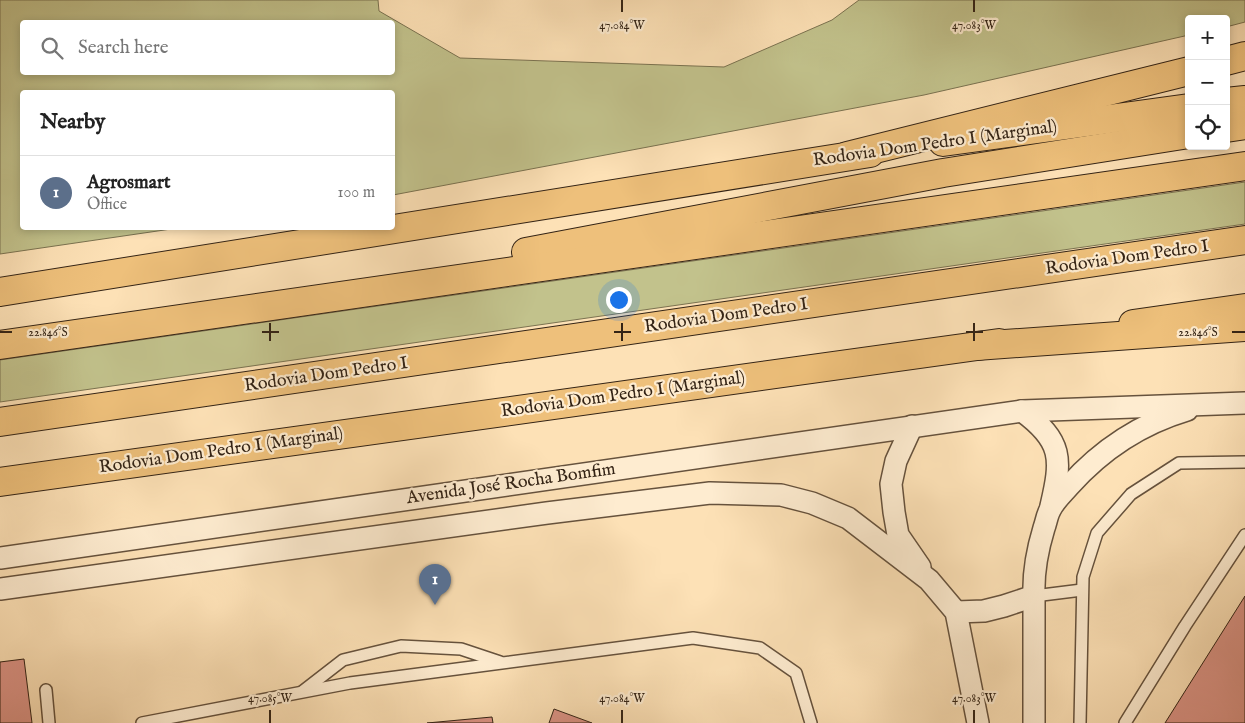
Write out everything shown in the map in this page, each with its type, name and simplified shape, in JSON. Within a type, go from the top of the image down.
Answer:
[{"type":"highway","points":[[1230,61],[1245,56]]},
{"type":"highway","points":[[847,156],[1185,72]]},
{"type":"highway","points":[[1230,102],[1245,100]]},
{"type":"highway","name":"Rodovia Dom Pedro I (Marginal)","points":[[395,229],[847,156],[1185,109]]},
{"type":"highway","points":[[1230,127],[1245,125]]},
{"type":"highway","points":[[401,288],[529,251],[943,173],[1185,135]]},
{"type":"highway","points":[[0,345],[1245,166]]},
{"type":"highway","name":"Rodovia Dom Pedro I (Marginal)","points":[[0,292],[386,230]]},
{"type":"highway","name":"Rodovia Dom Pedro I","points":[[0,422],[1245,240]]},
{"type":"highway","name":"Rodovia Dom Pedro I (Marginal)","points":[[3,482],[1245,308]]},
{"type":"highway","points":[[976,346],[1245,327]]},
{"type":"street","points":[[1050,510],[1085,468],[1106,449],[1131,434],[1182,412],[1214,403],[1245,403]]},
{"type":"street","name":"Avenida José Rocha Bomfim","points":[[0,558],[1022,411],[1214,403]]},
{"type":"street","points":[[1022,411],[1040,424],[1050,436],[1056,449],[1058,464],[1057,480],[1050,510],[1035,561],[1034,723]]},
{"type":"street","points":[[912,426],[896,461],[891,484],[894,512],[898,535],[929,580]]},
{"type":"street","name":"Avenida José Rocha Bomfim","points":[[0,589],[547,513],[710,493],[781,495],[812,503],[848,518],[929,580],[956,612]]},
{"type":"street","points":[[978,723],[956,612],[984,611],[1034,596]]},
{"type":"lane","points":[[1080,723],[1083,577],[1097,534],[1131,494],[1178,463],[1245,462]]},
{"type":"lane","points":[[1125,723],[1184,626],[1245,535]]},
{"type":"lane","points":[[1034,596],[1082,590]]},
{"type":"lane","points":[[142,723],[350,683],[693,638],[760,648],[796,673],[811,723]]},
{"type":"lane","points":[[301,692],[343,660],[401,646],[461,649],[504,663]]},
{"type":"lane","points":[[46,690],[49,723]]},
{"type":"green space","points":[[0,0],[378,0],[379,11],[395,20],[20,20],[20,75],[395,75],[395,20],[460,58],[724,67],[832,20],[859,0],[1245,0],[1245,22],[1230,26],[1230,15],[1185,15],[1185,36],[924,95],[395,195],[395,90],[20,90],[20,230],[164,230],[0,254]]},
{"type":"green space","points":[[1245,182],[1245,224],[0,402],[0,360]]},
{"type":"building","points":[[1245,596],[1245,723],[1165,723]]},
{"type":"building","points":[[24,659],[32,723],[0,723],[0,662]]},
{"type":"building","points":[[554,709],[592,723],[549,723]]},
{"type":"building","points":[[492,717],[493,723],[427,723]]},
{"type":"place","name":"Agrosmart","points":[[435,605]]}]
